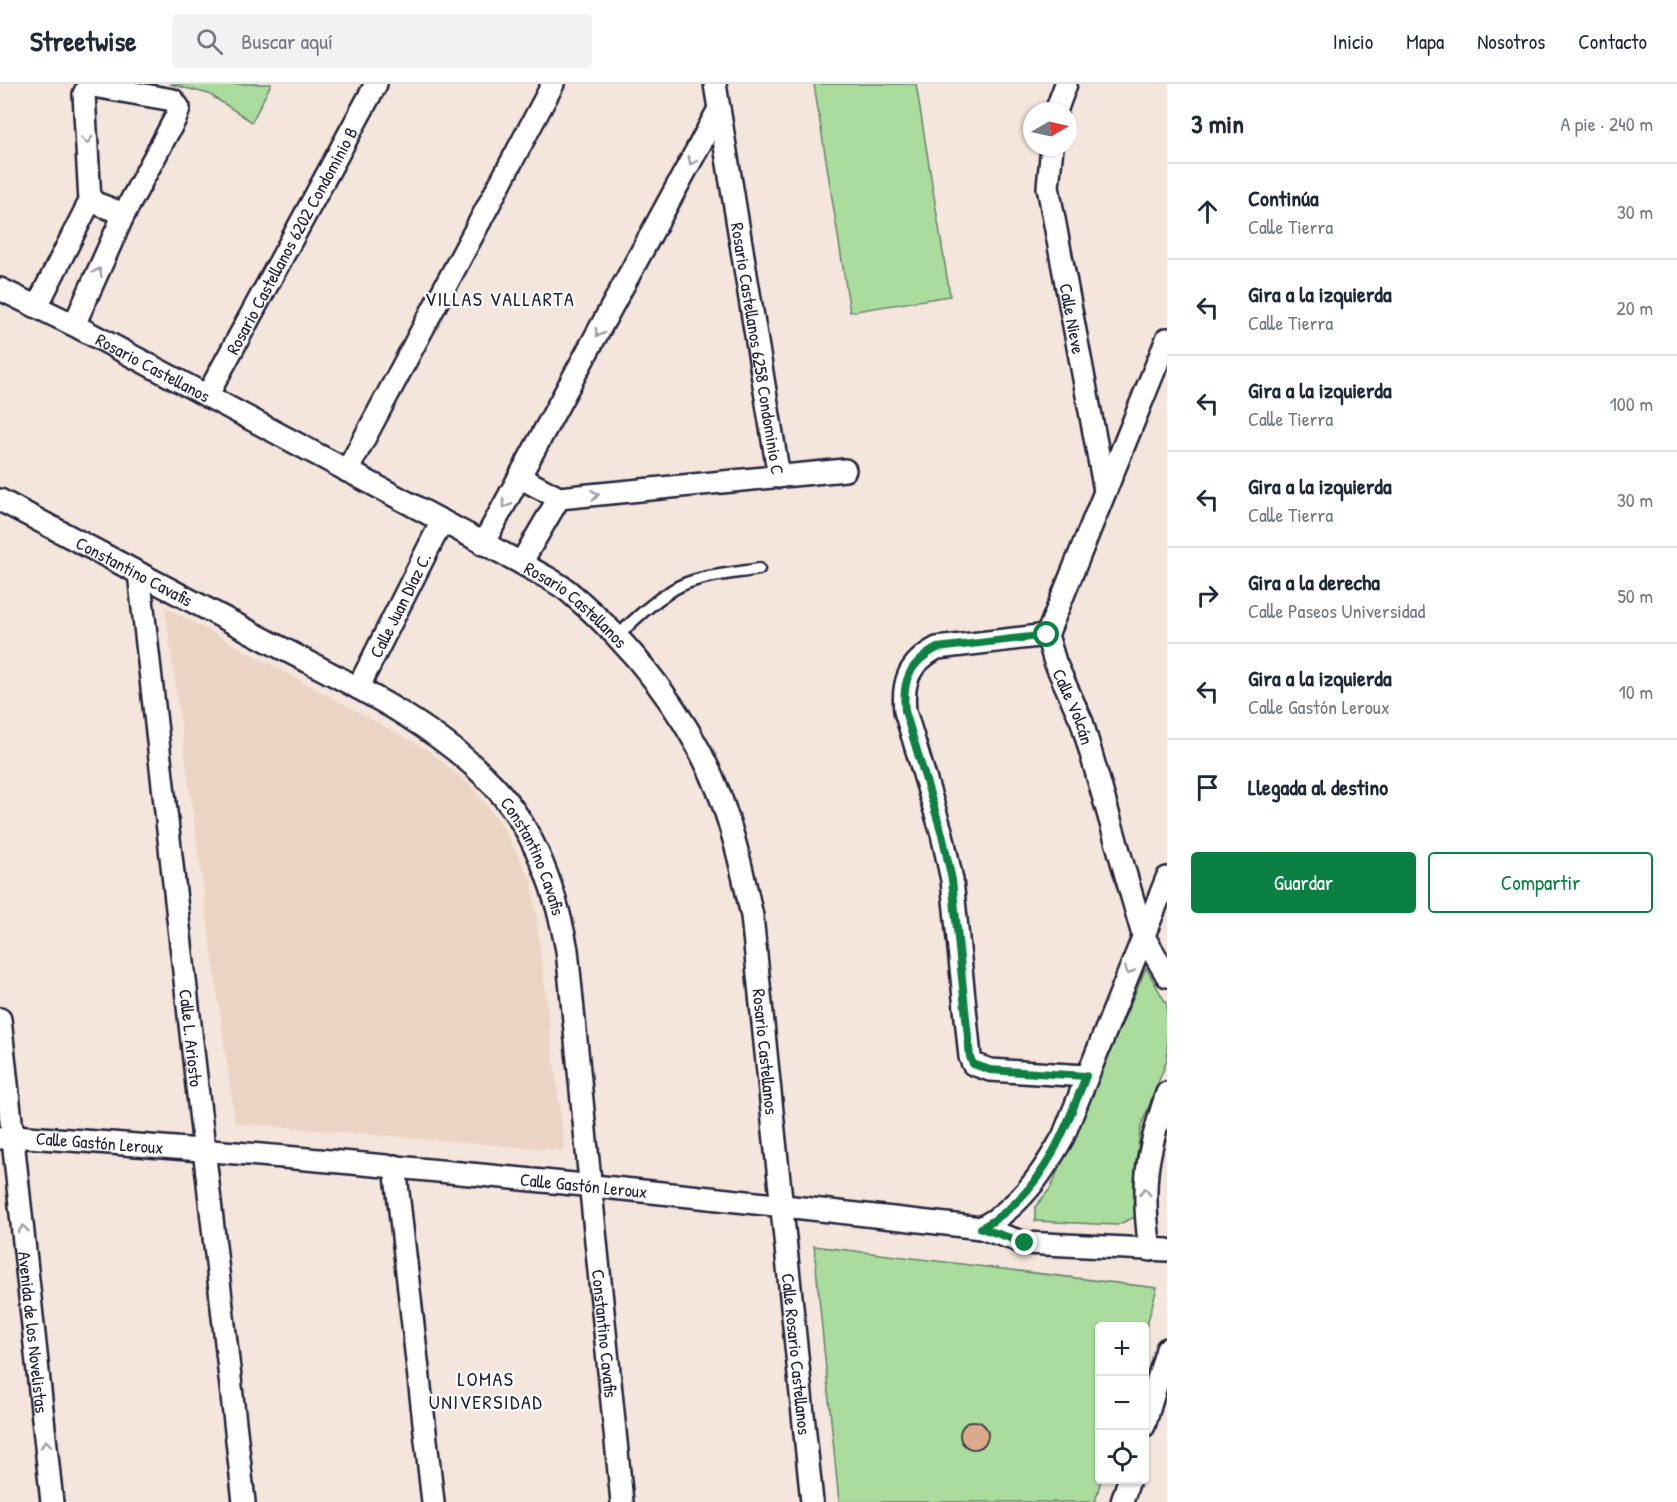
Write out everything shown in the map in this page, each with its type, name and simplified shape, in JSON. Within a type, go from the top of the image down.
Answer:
[{"type":"street","name":"Rosario Castellanos 6202 Condominio B","points":[[207,396],[376,84]]},
{"type":"street","points":[[347,471],[553,84]]},
{"type":"street","name":"Rosario Castellanos 6258 Condominio C","points":[[559,498],[779,477],[715,84]]},
{"type":"street","points":[[1060,102],[1066,84]]},
{"type":"street","points":[[37,306],[90,201],[84,94],[87,88],[93,86],[173,100],[179,108],[176,117],[124,214],[74,325]]},
{"type":"street","points":[[483,544],[521,478],[719,109]]},
{"type":"street","name":"Calle Nieve","points":[[1051,156],[1048,187],[1105,491]]},
{"type":"street","points":[[90,201],[124,214]]},
{"type":"street","name":"Rosario Castellanos","points":[[0,289],[74,325],[521,563],[566,590],[617,637],[652,678],[687,728],[719,792],[739,855],[752,916],[781,1205]]},
{"type":"street","points":[[1086,1076],[990,1070],[973,1064],[970,1057],[952,880],[942,834],[905,711],[903,695],[905,678],[912,666],[923,655],[937,648],[1047,635],[1167,339]]},
{"type":"street","points":[[779,477],[845,470]]},
{"type":"street","points":[[521,478],[559,498],[521,563]]},
{"type":"street","name":"Constantino Cavafis","points":[[0,500],[358,688],[428,730],[460,754],[495,788],[527,830],[560,912],[567,950],[622,1502]]},
{"type":"street","name":"Calle Juan Díaz C.","points":[[358,688],[442,521]]},
{"type":"street","name":"Calle L. Ariosto","points":[[139,573],[244,1502]]},
{"type":"street","name":"Calle Volcán","points":[[1047,635],[1055,662],[1082,722],[1143,936],[1167,976]]},
{"type":"street","points":[[981,1228],[1000,1218],[1017,1203],[1046,1166],[1063,1137],[1167,878]]},
{"type":"street","name":"Avenida de los Novelistas","points":[[0,1019],[6,1137],[52,1502]]},
{"type":"street","points":[[1159,1250],[1145,1215],[1145,1179],[1150,1144],[1167,1093]]},
{"type":"street","name":"Calle Gastón Leroux","points":[[6,1137],[204,1149],[591,1184],[981,1228],[1025,1243],[1159,1250]]},
{"type":"street","points":[[395,1166],[433,1502]]},
{"type":"street","name":"Calle Rosario Castellanos","points":[[781,1205],[812,1502]]},
{"type":"street","points":[[1149,1409],[1167,1349]]},
{"type":"street","points":[[1122,1502],[1127,1484]]},
{"type":"lane","points":[[617,637],[633,620],[674,589],[694,581],[759,569]]},
{"type":"shaded area","points":[[165,607],[428,750],[471,786],[502,825],[532,882],[565,1151],[235,1123]]},
{"type":"green space","points":[[170,84],[271,84],[252,122],[209,94]]},
{"type":"green space","points":[[814,84],[916,84],[950,296],[850,312]]},
{"type":"green space","points":[[1146,968],[1167,1005],[1167,1060],[1141,1126],[1136,1162],[1135,1217],[1117,1225],[1035,1221],[1035,1207],[1050,1189]]},
{"type":"green space","points":[[814,1246],[1157,1288],[1148,1322],[1095,1322],[1095,1484],[1100,1484],[1095,1502],[839,1502]]},
{"type":"building","points":[[974,1421],[984,1425],[988,1435],[984,1445],[974,1449],[964,1445],[960,1435],[964,1425]]},
{"type":"district","name":"VILLAS VALLARTA","points":[[500,298]]},
{"type":"district","name":"LOMAS UNIVERSIDAD","points":[[486,1390]]},
{"type":"route","points":[[1025,1243],[981,1228],[1000,1218],[1017,1203],[1046,1166],[1063,1137],[1086,1076],[990,1070],[973,1064],[970,1057],[952,880],[942,834],[905,711],[903,695],[905,678],[912,666],[923,655],[937,648],[1047,635]]}]
